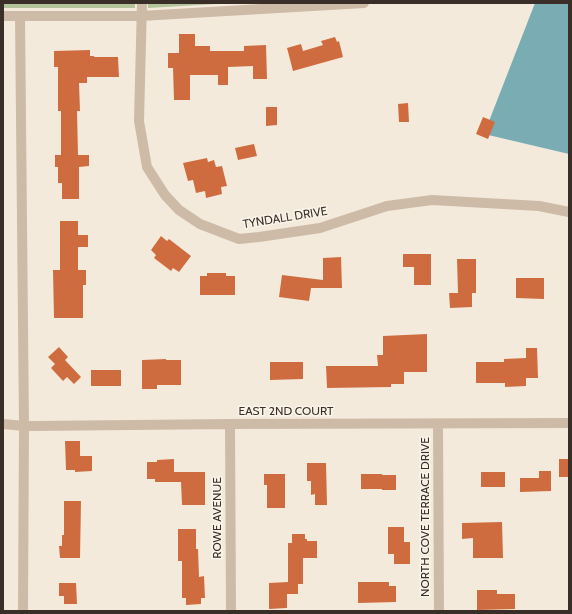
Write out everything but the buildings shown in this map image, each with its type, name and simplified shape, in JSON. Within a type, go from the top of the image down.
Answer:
[{"type":"street","name":"TYNDALL DRIVE","points":[[142,3],[139,121],[148,167],[165,195],[179,210],[200,224],[239,239],[259,237],[320,228],[387,206],[432,200],[540,206],[569,212]]},
{"type":"street","points":[[3,16],[141,16],[364,3]]},
{"type":"street","points":[[20,16],[24,426],[23,611]]},
{"type":"street","name":"EAST 2ND COURT","points":[[3,424],[24,426],[569,423]]},
{"type":"street","name":"ROWE AVENUE","points":[[230,424],[231,611]]},
{"type":"street","name":"NORTH COVE TERRACE DRIVE","points":[[438,424],[439,611]]},
{"type":"green space","points":[[3,3],[135,3],[135,8],[3,8]]},
{"type":"green space","points":[[148,3],[234,3],[148,8]]},
{"type":"water","points":[[535,3],[569,3],[569,154],[484,134]]}]
